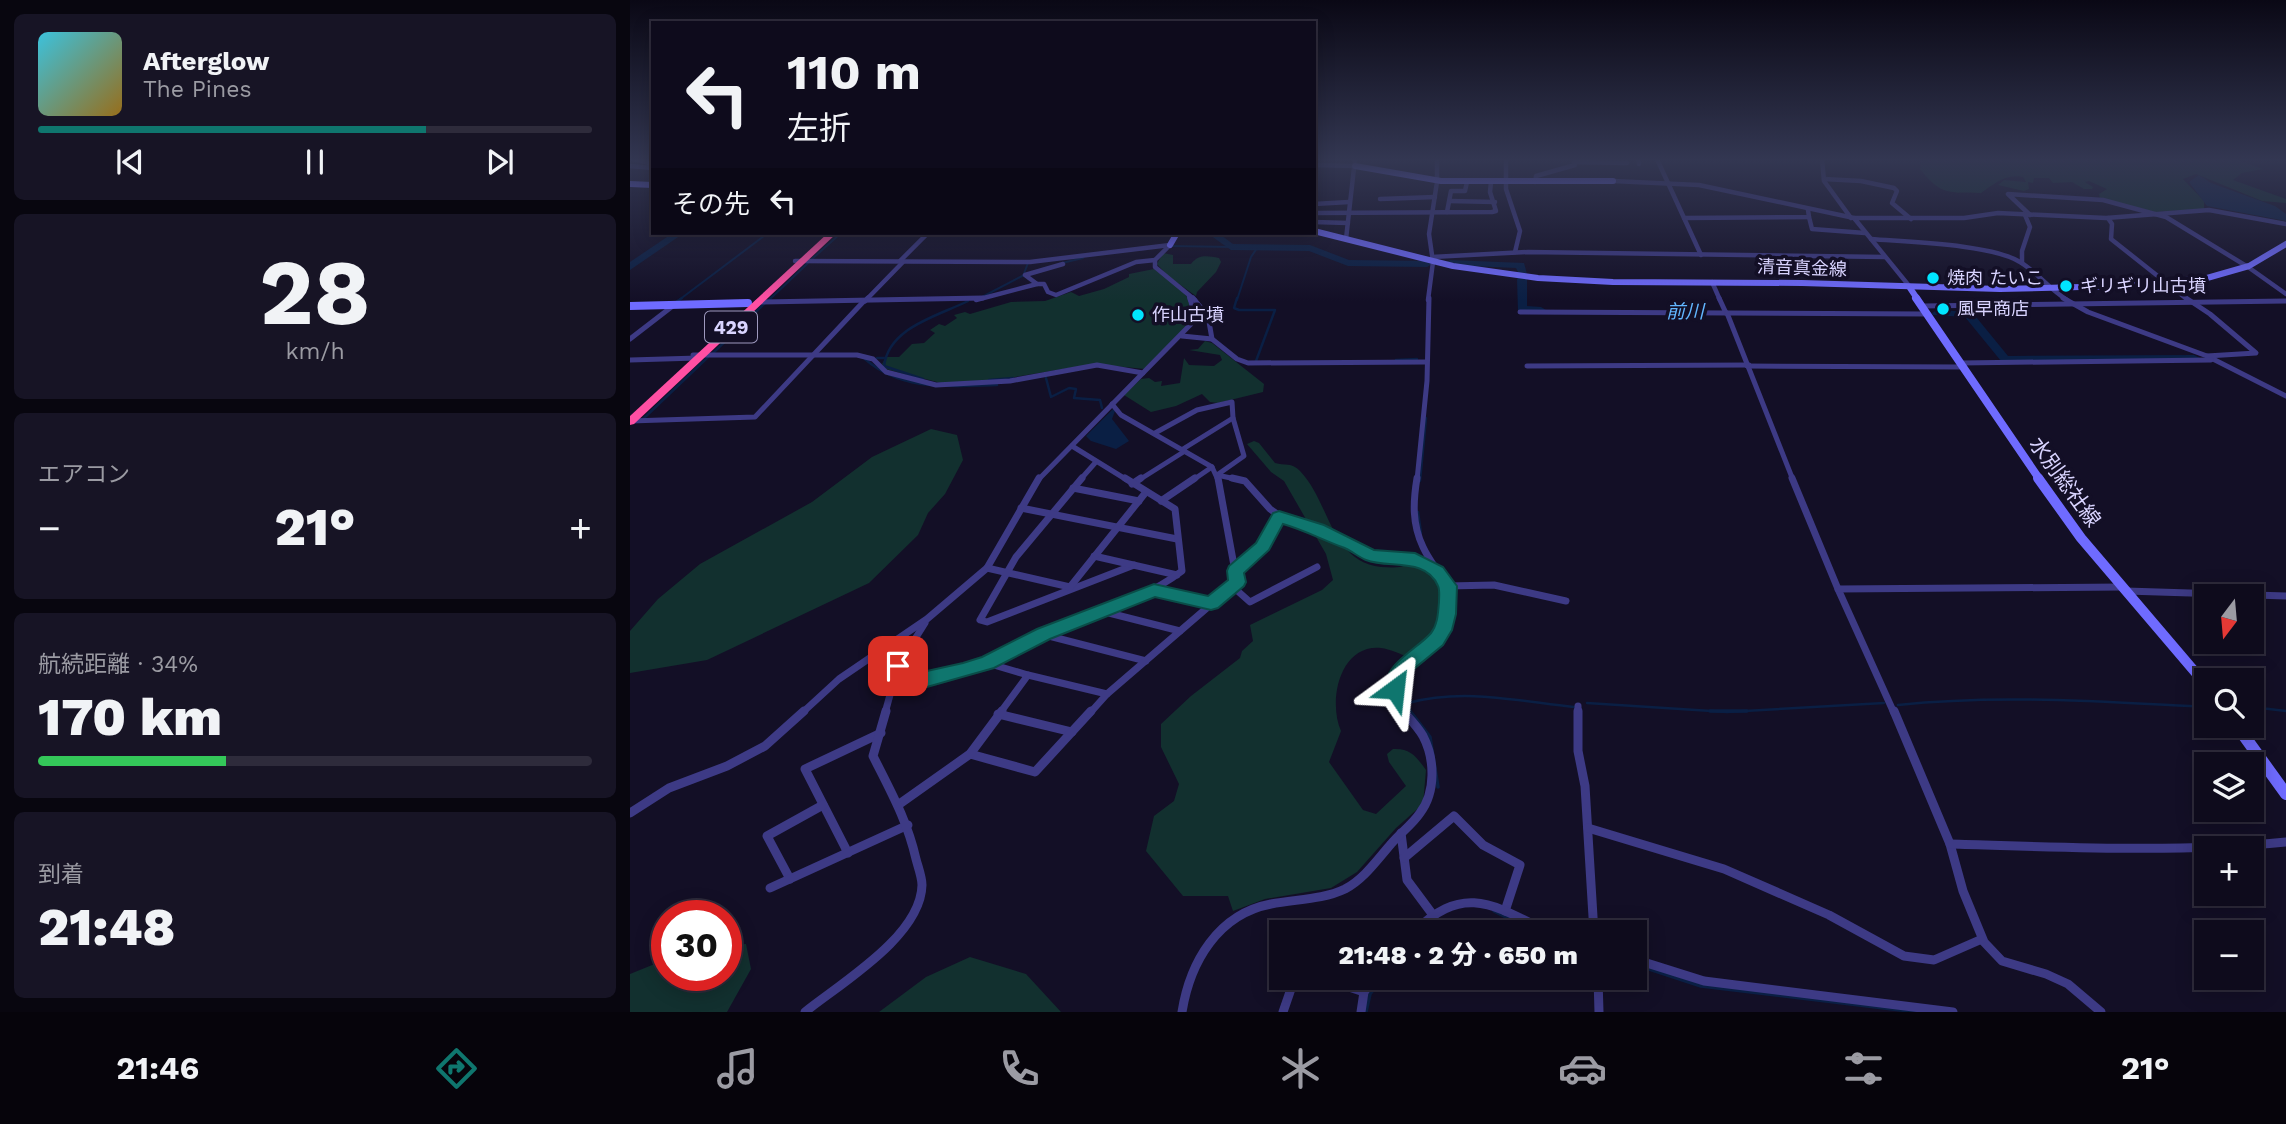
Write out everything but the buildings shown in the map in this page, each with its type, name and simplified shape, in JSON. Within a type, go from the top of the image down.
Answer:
[{"type":"highway","name":"429","points":[[630,421],[823,235]]},
{"type":"highway","name":"429","points":[[798,261],[830,235]]},
{"type":"highway","name":"429","points":[[630,414],[696,357]]},
{"type":"main road","name":"清音真金線","points":[[1316,232],[1497,274],[1568,281],[2050,290],[2167,283],[2215,276],[2248,267],[2276,253],[2286,244]]},
{"type":"main road","points":[[1169,246],[1176,235]]},
{"type":"main road","name":"水別総社線","points":[[1910,288],[2046,491],[2081,538],[2194,671]]},
{"type":"main road","points":[[630,306],[753,303]]},
{"type":"main road","points":[[2246,738],[2286,794]]},
{"type":"street","points":[[1346,239],[1349,206]]},
{"type":"street","points":[[1182,1012],[1189,977],[1203,950],[1216,934],[1236,918],[1258,907],[1326,895],[1346,888],[1363,875],[1421,813],[1429,800],[1429,759],[1423,737],[1404,715],[1395,689],[1398,677],[1407,664],[1436,640],[1443,630],[1447,614],[1448,586],[1418,542],[1413,503],[1421,459],[1426,388],[1425,362],[1432,260],[1432,241],[1429,234],[1433,206]]},
{"type":"street","points":[[1447,212],[1449,206]]},
{"type":"street","points":[[1316,213],[1492,212],[1496,211],[1495,206]]},
{"type":"street","points":[[1511,206],[1520,231],[1515,252]]},
{"type":"street","points":[[1679,206],[1701,255]]},
{"type":"street","points":[[1788,206],[1852,218],[1911,219],[1964,218],[1991,213],[2108,218],[2214,211],[2286,224]]},
{"type":"street","points":[[1844,206],[1910,288]]},
{"type":"street","points":[[1896,206],[1911,219]]},
{"type":"street","points":[[2019,206],[2027,215],[2030,227],[2022,251],[2022,263]]},
{"type":"street","points":[[2134,206],[2153,215],[2166,217],[2248,267],[2286,294]]},
{"type":"street","points":[[1808,211],[1812,229],[1865,233]]},
{"type":"street","points":[[1684,218],[1809,217]]},
{"type":"street","points":[[2108,218],[2112,224],[2111,239],[2190,302],[2210,314],[2256,353],[2207,356]]},
{"type":"street","points":[[1316,222],[1348,223]]},
{"type":"street","points":[[630,421],[755,417],[926,235]]},
{"type":"street","points":[[1870,239],[1948,245],[2008,257],[2022,263],[2050,290],[2092,313],[2207,356],[2286,396]]},
{"type":"street","points":[[798,261],[1029,262],[1169,246]]},
{"type":"street","points":[[753,303],[974,300],[1037,284],[1044,284],[1048,292],[1056,295],[1136,262],[1155,260],[1169,246]]},
{"type":"street","points":[[1432,260],[1515,252],[1885,257]]},
{"type":"street","points":[[1155,260],[1155,267],[1210,318],[1213,326],[1212,339]]},
{"type":"street","points":[[1037,284],[1025,275],[1063,264]]},
{"type":"street","points":[[1712,282],[1838,589],[1891,702],[1951,845],[1963,891],[1982,939],[1990,951],[2002,961],[2046,974],[2068,984],[2101,1012]]},
{"type":"street","points":[[630,813],[669,788],[727,766],[765,746],[848,672],[927,619],[987,568],[1039,478],[1182,335],[1193,319],[1189,296]]},
{"type":"street","points":[[1520,312],[1726,313],[2286,301]]},
{"type":"street","points":[[630,339],[674,305]]},
{"type":"street","points":[[1182,335],[1212,339],[1237,359],[1248,363],[1425,362]]},
{"type":"street","points":[[630,360],[812,355],[870,357],[886,372],[936,385],[1010,381],[1097,365],[1143,373]]},
{"type":"street","points":[[1527,366],[1962,365],[2119,359],[2213,360]]},
{"type":"street","points":[[1155,433],[1196,410],[1233,402],[1233,418],[1244,456],[1217,475]]},
{"type":"street","points":[[970,754],[1035,772],[1107,694],[1237,582],[1217,475],[1212,467],[1121,415],[1112,404]]},
{"type":"street","points":[[1132,484],[1233,418]]},
{"type":"street","points":[[898,666],[906,673],[927,679],[987,663],[1044,634],[1154,590],[1182,570],[1175,509],[1095,463],[1072,446]]},
{"type":"street","points":[[1095,463],[1050,514],[1006,572],[980,620],[987,622],[1134,565]]},
{"type":"street","points":[[1161,501],[1212,467]]},
{"type":"street","points":[[1217,475],[1245,481],[1279,517],[1318,529],[1335,540],[1345,541],[1370,555],[1409,557],[1437,571]]},
{"type":"street","points":[[1073,488],[1139,500]]},
{"type":"street","points":[[1070,589],[1146,492]]},
{"type":"street","points":[[1021,508],[1177,539]]},
{"type":"street","points":[[1235,571],[1263,546],[1279,517]]},
{"type":"street","points":[[1094,556],[1177,575]]},
{"type":"street","points":[[1232,586],[1250,602],[1317,567]]},
{"type":"street","points":[[987,568],[1070,589]]},
{"type":"street","points":[[1448,586],[1491,583],[1566,601]]},
{"type":"street","points":[[1838,589],[2124,589],[2286,596]]},
{"type":"street","points":[[1154,590],[1211,604]]},
{"type":"street","points":[[1101,611],[1180,631]]},
{"type":"street","points":[[805,1012],[885,948],[901,933],[916,909],[922,885],[908,825],[873,756],[898,666],[927,619]]},
{"type":"street","points":[[1044,634],[1146,661]]},
{"type":"street","points":[[987,663],[1107,694]]},
{"type":"street","points":[[898,806],[970,754],[1028,675]]},
{"type":"street","points":[[1578,706],[1578,751],[1585,786],[1593,920]]},
{"type":"street","points":[[998,714],[1072,732]]},
{"type":"street","points":[[848,853],[805,769],[881,733]]},
{"type":"street","points":[[790,879],[767,836],[823,805]]},
{"type":"street","points":[[1404,858],[1454,816],[1484,849],[1520,865],[1505,911]]},
{"type":"street","points":[[770,888],[908,825]]},
{"type":"street","points":[[1588,828],[1724,869],[1829,915],[1904,956],[1934,960],[1982,939]]},
{"type":"street","points":[[1401,833],[1408,880],[1433,915]]},
{"type":"street","points":[[1951,845],[2144,849],[2225,848],[2286,842]]},
{"type":"street","points":[[1427,920],[1467,900],[1505,911],[1523,920]]},
{"type":"street","points":[[1647,963],[1704,981],[1953,1012]]},
{"type":"street","points":[[1283,1012],[1291,990]]},
{"type":"street","points":[[1358,990],[1364,992],[1361,1012]]},
{"type":"street","points":[[1598,990],[1599,1012]]},
{"type":"green space","points":[[2132,206],[2204,206],[2204,209],[2155,212]]},
{"type":"green space","points":[[1163,253],[1173,255],[1173,264],[1191,264],[1203,256],[1219,258],[1221,262],[1196,296],[1168,276],[1157,264]]},
{"type":"green space","points":[[1154,269],[1184,293],[1190,304],[1191,314],[1181,335],[1145,369],[1093,364],[997,380],[941,383],[886,369],[882,364],[886,357],[899,357],[912,344],[924,343],[935,333],[930,330],[939,324],[945,326],[957,318],[954,315],[965,312],[970,314],[1011,302],[1045,301],[1071,292],[1079,296],[1104,289],[1129,277],[1129,274]]},
{"type":"green space","points":[[1205,341],[1212,343],[1264,384],[1263,392],[1218,403],[1210,402],[1202,394],[1176,406],[1151,412],[1124,395],[1141,379],[1162,381],[1161,386],[1180,383],[1184,358],[1189,365],[1214,366],[1222,360],[1220,355],[1189,350],[1198,349]]},
{"type":"green space","points":[[931,429],[957,435],[963,460],[945,494],[928,513],[918,535],[869,583],[707,660],[630,673],[630,631],[658,599],[700,564],[812,502],[872,457]]},
{"type":"green space","points":[[1254,441],[1259,443],[1275,463],[1291,465],[1300,471],[1310,484],[1341,542],[1351,554],[1364,562],[1381,567],[1398,567],[1413,562],[1432,572],[1440,585],[1443,609],[1434,636],[1408,657],[1381,648],[1367,649],[1355,655],[1346,665],[1337,691],[1337,719],[1341,731],[1329,762],[1363,810],[1376,814],[1406,786],[1389,762],[1387,754],[1393,749],[1408,752],[1416,757],[1426,770],[1423,804],[1396,828],[1357,872],[1331,888],[1265,899],[1233,911],[1228,896],[1183,896],[1146,851],[1154,816],[1174,801],[1179,784],[1161,747],[1161,724],[1191,696],[1240,658],[1242,651],[1253,641],[1250,625],[1322,590],[1333,580],[1326,554],[1284,481],[1271,472],[1247,444]]},
{"type":"green space","points":[[742,944],[746,944],[751,969],[742,985]]},
{"type":"green space","points":[[970,957],[1026,974],[1061,1012],[879,1012],[926,977]]},
{"type":"green space","points":[[651,965],[651,991],[739,991],[727,1012],[630,1012],[630,974]]},
{"type":"water","points":[[2208,206],[2275,206],[2286,214],[2286,221]]},
{"type":"water","points":[[1113,409],[1115,411],[1112,419],[1129,441],[1116,449],[1091,441],[1086,436]]},
{"type":"waterway","name":"前川","points":[[630,267],[676,235]]},
{"type":"waterway","points":[[679,300],[765,235]]},
{"type":"waterway","points":[[812,259],[839,235]]},
{"type":"waterway","name":"前川","points":[[1215,235],[1231,247],[1310,248],[1348,263],[1427,264]]},
{"type":"waterway","points":[[1170,246],[1231,247]]},
{"type":"waterway","points":[[1237,300],[1251,257],[1257,248]]},
{"type":"waterway","points":[[1062,263],[1083,258]]},
{"type":"waterway","points":[[771,298],[769,300],[808,263]]},
{"type":"waterway","points":[[1023,275],[1028,263]]},
{"type":"waterway","name":"前川","points":[[1450,263],[1520,265],[1522,274]]},
{"type":"waterway","points":[[982,297],[1023,275]]},
{"type":"waterway","name":"前川","points":[[1522,279],[1522,309],[1541,310]]},
{"type":"waterway","points":[[1237,298],[1234,308],[1239,310],[1275,310],[1256,361]]},
{"type":"waterway","points":[[923,379],[884,366],[888,353],[895,342],[917,324],[968,301]]},
{"type":"waterway","points":[[713,353],[765,303]]},
{"type":"waterway","name":"前川","points":[[1937,313],[1968,314],[2005,359],[2194,358]]},
{"type":"waterway","points":[[643,419],[708,357]]},
{"type":"waterway","points":[[877,358],[885,358]]},
{"type":"waterway","points":[[865,359],[880,370],[911,382],[945,386],[997,385]]},
{"type":"waterway","points":[[1396,360],[1417,359]]},
{"type":"waterway","points":[[989,380],[1013,378]]},
{"type":"waterway","points":[[1046,378],[1051,397],[1069,388],[1076,389],[1074,398],[1100,400],[1102,408]]},
{"type":"waterway","points":[[1420,481],[1426,418]]},
{"type":"waterway","points":[[1418,512],[1421,533]]},
{"type":"waterway","points":[[1411,712],[1406,699],[1407,678],[1443,639],[1450,618]]},
{"type":"waterway","points":[[1408,703],[1450,696],[1470,696],[1574,707]]},
{"type":"waterway","points":[[1898,705],[2014,699],[2194,706]]},
{"type":"waterway","points":[[1587,703],[1711,711]]},
{"type":"waterway","points":[[1744,711],[1884,703]]},
{"type":"waterway","points":[[2264,708],[2286,711]]},
{"type":"waterway","points":[[1711,711],[1744,711]]},
{"type":"waterway","points":[[1711,711],[1744,711]]},
{"type":"waterway","points":[[1411,712],[1430,737],[1438,787]]},
{"type":"waterway","points":[[1494,911],[1512,920]]},
{"type":"waterway","points":[[1647,968],[1701,986],[1917,1012]]},
{"type":"waterway","points":[[1366,1012],[1373,990]]},
{"type":"place","name":"焼肉 たいこ","points":[[1933,278]]},
{"type":"place","name":"ギリギリ山古墳","points":[[2066,286]]},
{"type":"place","name":"風早商店","points":[[1943,309]]},
{"type":"place","name":"作山古墳","points":[[1138,315]]},
{"type":"route","points":[[898,666],[906,673],[927,679],[987,663],[1044,634],[1154,590],[1211,604],[1237,582],[1235,571],[1263,546],[1279,517],[1304,523],[1370,555],[1385,558],[1409,557],[1437,571],[1448,586],[1447,614],[1443,630],[1436,640],[1407,664],[1398,677],[1395,689]]}]
